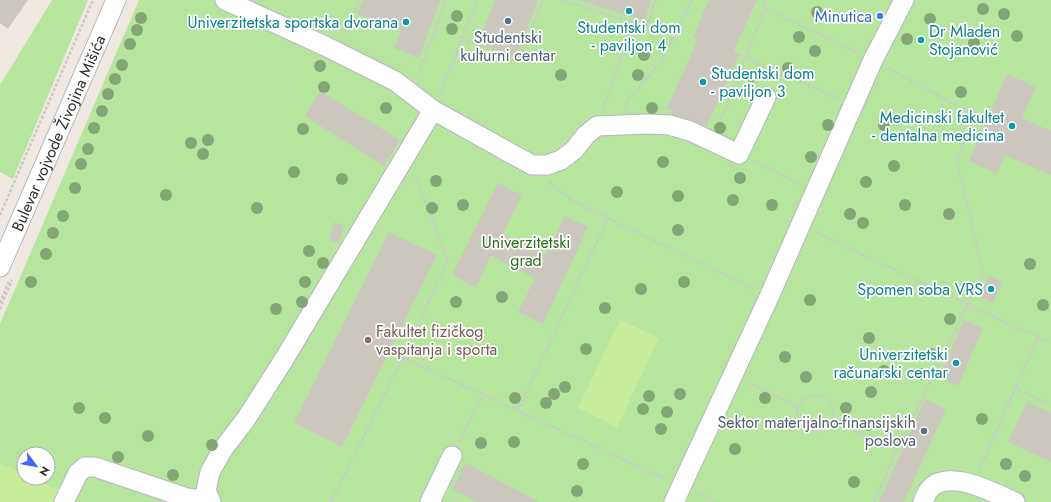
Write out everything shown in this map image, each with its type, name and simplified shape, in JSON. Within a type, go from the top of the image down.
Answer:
[{"type":"street","name":"Bulevar vojvode Živojina Mišića","points":[[0,267],[116,0]]},
{"type":"street","points":[[225,0],[340,53],[395,82],[433,110],[532,164],[547,165],[561,160],[574,150],[586,135],[597,126],[630,124],[669,125],[690,131],[739,154],[766,97]]},
{"type":"street","points":[[678,495],[769,297],[873,60],[904,0]]},
{"type":"street","points":[[64,502],[78,473],[85,467],[95,467],[187,498],[210,502],[206,491],[210,472],[223,449],[246,419],[283,361],[433,110]]},
{"type":"street","points":[[430,502],[452,456]]},
{"type":"street","points":[[923,502],[929,490],[939,482],[954,481],[973,484],[1015,502]]},
{"type":"path","points":[[0,215],[93,0]]},
{"type":"path","points":[[340,53],[359,0]]},
{"type":"path","points":[[411,93],[446,0]]},
{"type":"path","points":[[433,110],[477,0]]},
{"type":"path","points":[[462,39],[520,60],[542,0]]},
{"type":"path","points":[[562,0],[646,27],[656,0]]},
{"type":"path","points":[[630,124],[626,117],[627,102],[663,59],[692,0]]},
{"type":"path","points":[[713,142],[765,8],[764,0]]},
{"type":"path","points":[[765,8],[873,60],[986,121]]},
{"type":"path","points":[[597,126],[633,23]]},
{"type":"path","points":[[739,55],[854,105]]},
{"type":"path","points":[[874,502],[983,273],[957,160],[976,116]]},
{"type":"path","points":[[331,502],[403,357],[448,260],[407,154]]},
{"type":"path","points":[[739,154],[815,191]]},
{"type":"path","points":[[532,164],[549,182],[573,201],[769,297]]},
{"type":"path","points":[[518,412],[608,218]]},
{"type":"path","points":[[801,225],[1051,343]]},
{"type":"path","points":[[0,293],[6,295]]},
{"type":"path","points":[[973,484],[1038,337]]},
{"type":"path","points":[[390,351],[518,412],[678,495],[717,502]]},
{"type":"path","points":[[733,376],[799,406]]},
{"type":"path","points":[[1015,388],[1051,405]]},
{"type":"path","points":[[452,456],[482,395]]},
{"type":"path","points":[[813,395],[824,397],[831,404],[833,415],[832,420],[823,429],[811,430],[801,423],[798,412],[799,406],[807,397],[813,395]]},
{"type":"path","points":[[832,420],[897,451]]},
{"type":"green space","points":[[52,0],[88,0],[13,179],[0,172],[0,85]]},
{"type":"green space","name":"Univerzitetski grad","points":[[139,0],[1051,0],[1051,502],[0,502],[0,324]]},
{"type":"green space","points":[[620,320],[659,338],[617,427],[578,408]]},
{"type":"green space","points":[[0,463],[16,470],[16,486],[50,486],[64,493],[59,502],[0,502]]},
{"type":"building","points":[[0,0],[28,0],[8,29],[0,23]]},
{"type":"building","name":"Univerzitetska sportska dvorana","points":[[363,0],[440,0],[419,58],[394,48],[401,30],[358,14]]},
{"type":"building","name":"Studentski kulturni centar","points":[[495,0],[538,0],[516,57],[478,42]]},
{"type":"building","name":"Studentski dom - paviljon 4","points":[[579,0],[651,0],[645,21]]},
{"type":"building","name":"Studentski dom - paviljon 3","points":[[709,0],[757,0],[734,50],[739,55],[707,126],[701,124],[698,129],[670,116],[672,111],[667,108],[698,39],[693,37]]},
{"type":"building","name":"Medicinski fakultet - dentalna medicina","points":[[1007,74],[1036,87],[1022,118],[1051,131],[1051,175],[1005,155],[997,174],[969,161]]},
{"type":"building","points":[[320,91],[400,140],[384,166],[305,116]]},
{"type":"building","points":[[498,183],[522,195],[503,234],[546,255],[565,216],[588,227],[543,324],[518,312],[535,278],[491,256],[476,287],[452,275]]},
{"type":"building","points":[[334,222],[344,225],[339,243],[329,240]]},
{"type":"building","points":[[389,232],[437,255],[342,447],[294,423]]},
{"type":"building","name":"Spomen soba VRS","points":[[989,275],[1002,281],[993,303],[979,297]]},
{"type":"building","name":"Univerzitetski računarski centar","points":[[964,320],[983,328],[958,386],[939,377]]},
{"type":"building","name":"Sektor materijalno-finansijskih poslova","points":[[925,399],[946,409],[904,502],[879,502]]},
{"type":"building","points":[[1027,402],[1051,413],[1051,462],[1008,442]]},
{"type":"building","points":[[466,463],[539,502],[477,502],[452,489]]},
{"type":"place","name":"Studentski dom - paviljon 4","points":[[629,11]]},
{"type":"place","name":"Minutica","points":[[880,16]]},
{"type":"place","name":"Studentski kulturni centar","points":[[508,21]]},
{"type":"place","name":"Univerzitetska sportska dvorana","points":[[406,22]]},
{"type":"place","name":"Dr Mladen Stojanović","points":[[921,40]]},
{"type":"place","name":"Studentski dom - paviljon 3","points":[[703,82]]},
{"type":"place","name":"Medicinski fakultet - dentalna medicina","points":[[1012,126]]},
{"type":"place","name":"Spomen soba VRS","points":[[991,289]]},
{"type":"place","name":"Fakultet fizičkog vaspitanja i sporta","points":[[368,340]]},
{"type":"place","name":"Univerzitetski računarski centar","points":[[956,363]]},
{"type":"place","name":"Sektor materijalno-finansijskih poslova","points":[[924,431]]}]
